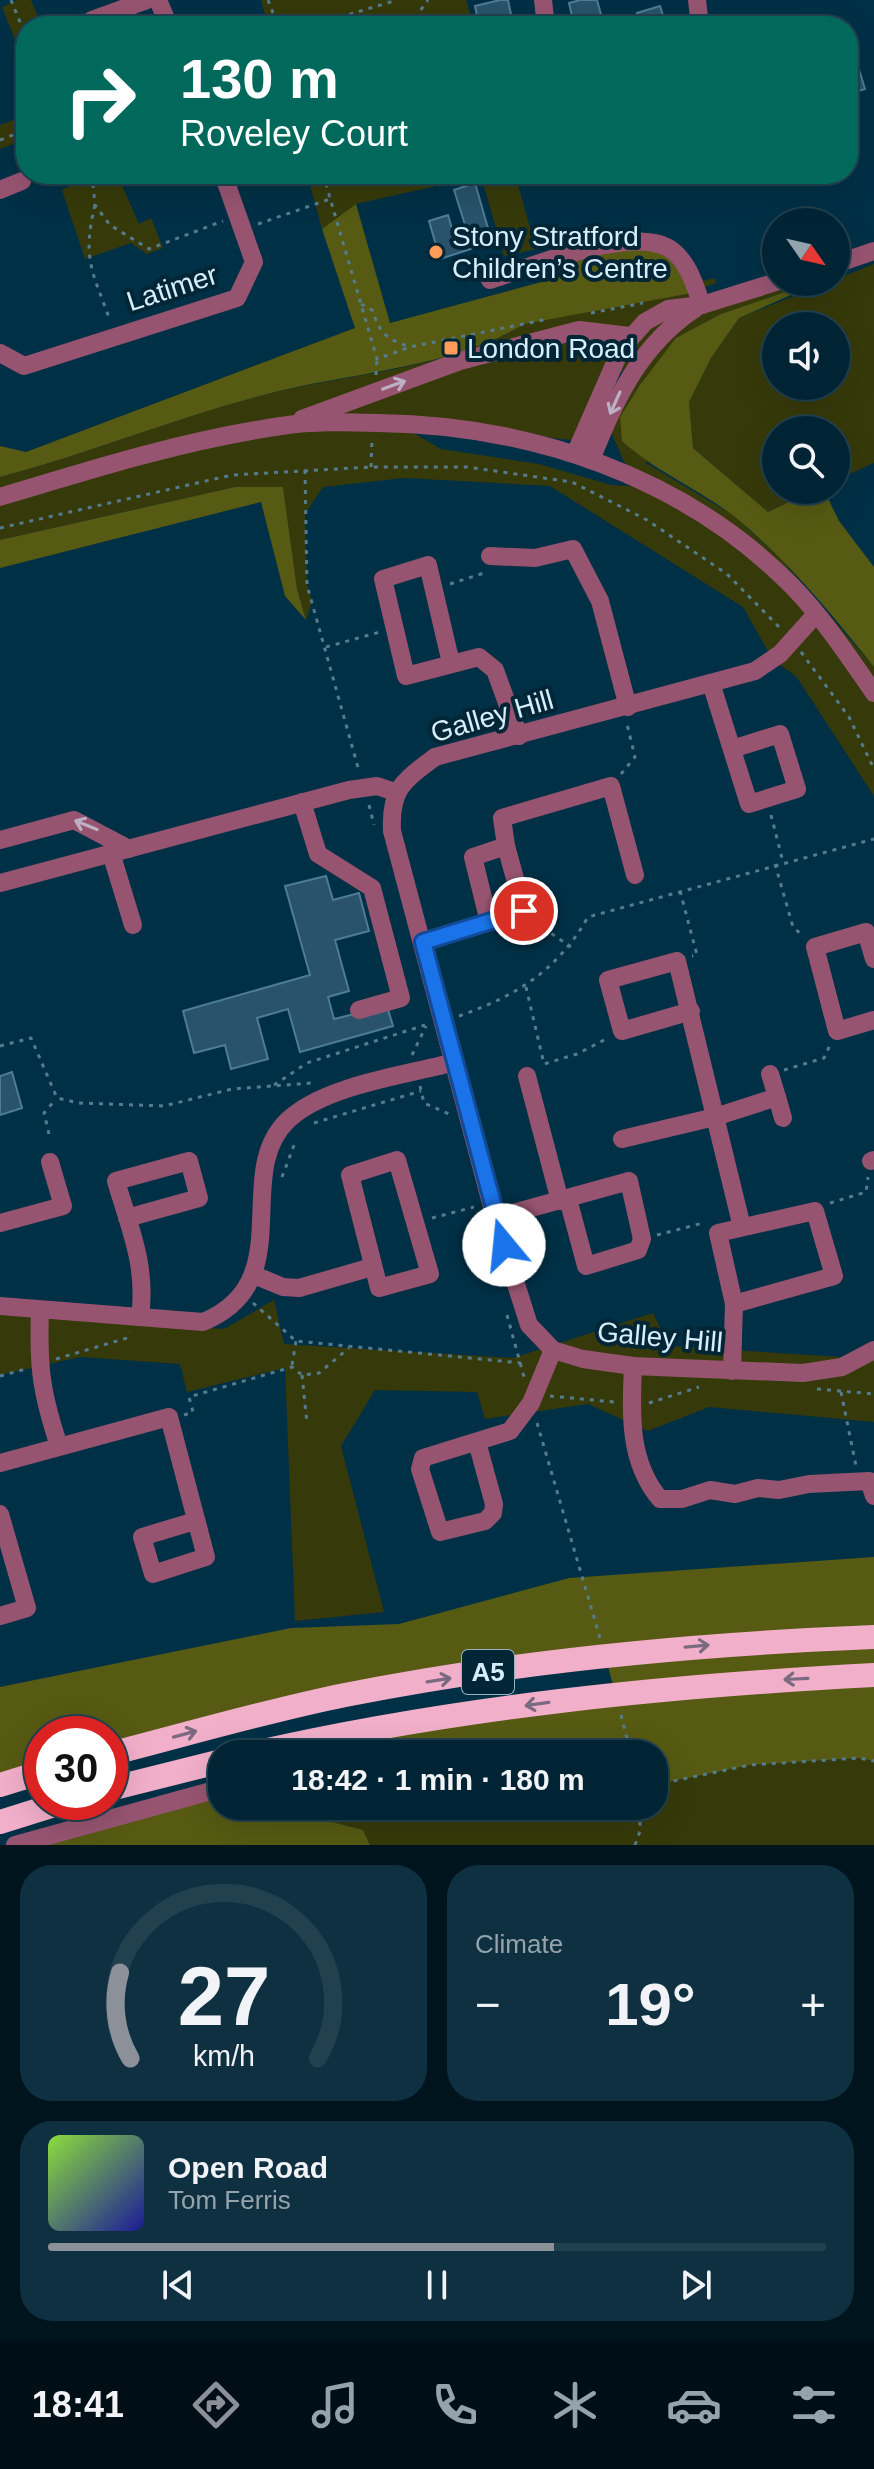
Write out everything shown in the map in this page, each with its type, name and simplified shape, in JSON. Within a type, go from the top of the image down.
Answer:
[{"type":"highway","name":"A5","points":[[128,1749],[345,1695],[587,1656],[737,1642],[874,1637]]},
{"type":"highway","name":"A5","points":[[313,1740],[353,1731],[582,1697],[719,1683],[874,1675]]},
{"type":"highway","points":[[128,1784],[208,1764]]},
{"type":"highway","points":[[0,1785],[24,1778]]},
{"type":"highway","points":[[0,1822],[24,1814]]},
{"type":"street","points":[[103,16],[147,0]]},
{"type":"street","name":"Latimer","points":[[0,353],[24,366],[237,298],[254,262],[226,184]]},
{"type":"street","points":[[490,280],[607,245],[633,239],[654,241],[673,251],[688,270],[702,305]]},
{"type":"street","points":[[850,259],[874,251]]},
{"type":"street","points":[[583,457],[607,377],[630,336],[668,309],[762,292]]},
{"type":"street","points":[[583,457],[637,363],[669,327],[702,305]]},
{"type":"street","points":[[284,425],[427,372],[579,330],[630,336]]},
{"type":"street","points":[[0,497],[176,446],[284,425],[433,423],[520,438],[583,457],[662,489],[712,519],[764,561],[816,614],[874,693]]},
{"type":"street","points":[[490,556],[535,558],[573,549],[600,601],[626,708]]},
{"type":"street","points":[[451,663],[428,565],[383,579],[406,676],[479,657],[495,670],[519,736]]},
{"type":"street","name":"Galley Hill","points":[[395,792],[410,775],[435,757],[755,671],[792,640],[816,614]]},
{"type":"street","points":[[711,683],[749,804],[797,789],[780,734],[732,749]]},
{"type":"street","points":[[0,883],[302,802],[377,786],[395,792],[391,809],[392,831],[423,942],[436,1022],[455,1062],[487,1219],[529,1325],[553,1350],[532,1399],[510,1431],[423,1458],[420,1469],[440,1532],[485,1521],[493,1513],[494,1504],[477,1442]]},
{"type":"street","points":[[423,942],[524,911],[506,846],[502,818],[611,786],[635,875]]},
{"type":"street","points":[[302,802],[318,854],[372,888],[401,998],[359,1010]]},
{"type":"street","points":[[0,840],[74,820],[120,851],[133,925]]},
{"type":"street","points":[[489,922],[473,857],[506,846]]},
{"type":"street","points":[[874,959],[866,932],[815,947],[837,1031],[874,1020]]},
{"type":"street","points":[[691,1011],[622,1031],[608,980],[677,961],[691,1011],[742,1227]]},
{"type":"street","points":[[0,1306],[203,1322],[225,1313],[244,1296],[254,1275],[270,1145],[285,1124],[315,1100],[414,1064],[455,1062]]},
{"type":"street","points":[[770,1074],[783,1118]]},
{"type":"street","points":[[487,1219],[564,1200],[629,1181],[642,1239],[638,1250],[586,1266],[564,1200],[527,1076]]},
{"type":"street","points":[[622,1139],[715,1117],[777,1097]]},
{"type":"street","points":[[397,1160],[415,1223],[430,1274],[379,1288],[350,1175],[397,1160]]},
{"type":"street","points":[[127,1218],[199,1198],[189,1161],[116,1181],[127,1218],[142,1267],[137,1317]]},
{"type":"street","points":[[0,1223],[63,1206],[50,1162]]},
{"type":"street","points":[[732,1371],[734,1304],[718,1233],[815,1211],[834,1276],[734,1304]]},
{"type":"street","points":[[254,1275],[283,1287],[299,1288],[372,1267]]},
{"type":"street","points":[[40,1310],[38,1366],[41,1394],[59,1446]]},
{"type":"street","name":"Galley Hill","points":[[553,1350],[583,1359],[633,1366],[803,1373],[842,1367],[874,1350]]},
{"type":"street","points":[[633,1366],[631,1403],[637,1453],[646,1482],[660,1499],[682,1499],[710,1490],[735,1494],[758,1488],[779,1490],[809,1484],[860,1481],[869,1481],[874,1496]]},
{"type":"street","points":[[0,1463],[169,1417],[195,1521]]},
{"type":"street","points":[[0,1514],[8,1572],[27,1608],[0,1616]]},
{"type":"street","points":[[15,1845],[208,1792]]},
{"type":"path","points":[[344,16],[397,0]]},
{"type":"path","points":[[93,184],[95,205],[87,240],[87,258],[116,336]]},
{"type":"path","points":[[326,184],[377,359],[410,347],[550,319]]},
{"type":"path","points":[[95,205],[110,225],[149,249],[330,199]]},
{"type":"path","points":[[578,315],[651,302]]},
{"type":"path","points":[[361,304],[372,310],[380,332],[388,340],[410,347]]},
{"type":"path","points":[[0,528],[232,475],[305,470],[467,467],[572,482],[647,520],[727,574],[792,640],[849,717],[874,769]]},
{"type":"path","points":[[305,470],[307,585],[376,833]]},
{"type":"path","points":[[435,588],[487,574],[490,556]]},
{"type":"path","points":[[326,647],[394,629]]},
{"type":"path","points":[[611,786],[635,757],[626,708]]},
{"type":"path","points":[[766,800],[783,862]]},
{"type":"path","points":[[272,1086],[307,1063],[502,1001],[526,986],[571,947],[588,917],[874,839]]},
{"type":"path","points":[[775,864],[793,927],[815,947]]},
{"type":"path","points":[[677,961],[697,955],[680,891]]},
{"type":"path","points":[[524,911],[538,926],[571,947]]},
{"type":"path","points":[[526,986],[544,1064],[577,1054],[622,1031]]},
{"type":"path","points":[[436,1022],[414,1064],[424,1103],[453,1116]]},
{"type":"path","points":[[770,1074],[824,1058],[837,1031]]},
{"type":"path","points":[[0,1046],[31,1038],[57,1098]]},
{"type":"path","points":[[398,1059],[414,1064]]},
{"type":"path","points":[[57,1098],[79,1103],[164,1106],[232,1089],[312,1083]]},
{"type":"path","points":[[285,1124],[292,1129],[421,1091]]},
{"type":"path","points":[[49,1134],[44,1113],[57,1098]]},
{"type":"path","points":[[815,1211],[822,1205],[866,1192],[872,1161]]},
{"type":"path","points":[[415,1223],[474,1207],[487,1219]]},
{"type":"path","points":[[642,1239],[707,1222],[718,1233]]},
{"type":"path","points":[[244,1296],[296,1341],[521,1363]]},
{"type":"path","points":[[504,1306],[584,1577]]},
{"type":"path","points":[[0,1376],[127,1338],[137,1317]]},
{"type":"path","points":[[292,1367],[296,1341]]},
{"type":"path","points":[[292,1367],[302,1375],[319,1373],[351,1346]]},
{"type":"path","points":[[170,1420],[193,1412],[189,1397],[292,1367]]},
{"type":"path","points":[[302,1375],[307,1423]]},
{"type":"path","points":[[532,1399],[645,1404],[702,1386]]},
{"type":"path","points":[[810,1388],[874,1394]]},
{"type":"path","points":[[841,1392],[860,1481]]},
{"type":"path","points":[[668,1782],[750,1765],[859,1758],[874,1761]]},
{"type":"path","points":[[635,1845],[640,1820]]},
{"type":"green space","points":[[18,0],[31,0],[38,16],[16,16],[16,42],[2,7]]},
{"type":"green space","points":[[261,0],[466,0],[471,16],[265,16]]},
{"type":"green space","points":[[16,119],[16,143],[0,149],[0,125]]},
{"type":"green space","points":[[121,184],[139,224],[151,218],[163,248],[147,254],[131,243],[85,259],[62,190],[70,186]]},
{"type":"green space","points":[[310,184],[445,184],[356,204],[322,229]]},
{"type":"green space","points":[[483,184],[518,184],[536,249],[504,256]]},
{"type":"green space","points":[[874,264],[874,463],[850,474],[850,416],[762,416],[762,504],[785,504],[768,512],[693,448],[689,402],[711,358],[739,318],[794,296],[850,296],[850,274]]},
{"type":"green space","points":[[715,278],[716,283],[701,288],[615,379],[627,352],[613,327],[537,348],[576,342],[616,343],[573,440],[398,424],[441,449],[539,464],[611,485],[660,488],[624,462],[611,432],[642,367],[688,323],[705,313],[762,293],[762,296],[773,296],[721,314],[646,463],[733,515],[780,558],[874,667],[874,796],[796,676],[773,660],[743,607],[550,486],[404,478],[323,487],[305,514],[307,585],[312,601],[306,620],[297,589],[283,487],[235,487],[0,540],[0,477],[233,403],[433,360],[466,351],[524,324]]},
{"type":"green space","points":[[274,1300],[284,1344],[513,1358],[653,1313],[669,1346],[874,1359],[874,1422],[709,1407],[648,1431],[588,1404],[485,1419],[477,1392],[375,1390],[341,1446],[384,1612],[295,1621],[285,1368],[187,1392],[180,1364],[80,1357],[0,1375],[0,1313],[224,1329]]},
{"type":"green space","points":[[859,1758],[874,1761],[874,1845],[370,1845],[363,1830],[323,1820],[668,1820],[668,1782],[750,1765]]},
{"type":"shaded area","points":[[356,204],[390,323],[571,274],[567,257],[654,241],[697,292],[524,324],[465,351],[399,368],[267,394],[0,477],[0,446],[26,452],[355,328],[322,229]]},
{"type":"shaded area","points":[[773,296],[788,296],[739,318],[711,358],[689,402],[693,448],[768,512],[785,504],[831,504],[839,521],[874,567],[874,667],[773,551],[735,517],[622,441],[620,417],[676,338],[721,314]]},
{"type":"shaded area","points":[[235,487],[283,487],[297,589],[306,620],[285,596],[261,502],[0,568],[0,540]]},
{"type":"shaded area","points":[[874,1557],[874,1761],[859,1758],[750,1765],[668,1782],[668,1740],[336,1740],[615,1693],[605,1655],[128,1750],[128,1716],[24,1716],[24,1778],[0,1785],[0,1687],[291,1628],[399,1624],[569,1578]]},
{"type":"shaded area","points":[[208,1792],[208,1820],[324,1820],[363,1830],[370,1845],[15,1845],[106,1820],[128,1820],[128,1814]]},
{"type":"building","points":[[508,0],[511,16],[477,16],[475,6]]},
{"type":"building","points":[[597,0],[601,16],[572,16],[569,3]]},
{"type":"building","points":[[660,6],[663,16],[638,16],[637,13]]},
{"type":"building","points":[[858,66],[865,89],[858,91]]},
{"type":"building","points":[[475,184],[492,242],[440,259],[429,221],[448,215],[453,232],[466,228],[454,190]]},
{"type":"building","points":[[326,876],[333,900],[359,893],[369,931],[335,940],[349,991],[328,997],[334,1019],[387,1006],[393,1026],[300,1052],[288,1009],[257,1018],[268,1059],[231,1069],[225,1045],[194,1053],[183,1011],[310,975],[285,886]]},
{"type":"building","points":[[12,1072],[22,1108],[0,1115],[0,1076]]},
{"type":"place","name":"Stony Stratford Children’s Centre","points":[[436,252]]},
{"type":"place","name":"London Road","points":[[451,348]]},
{"type":"route","points":[[504,1245],[423,942],[524,911]]}]
